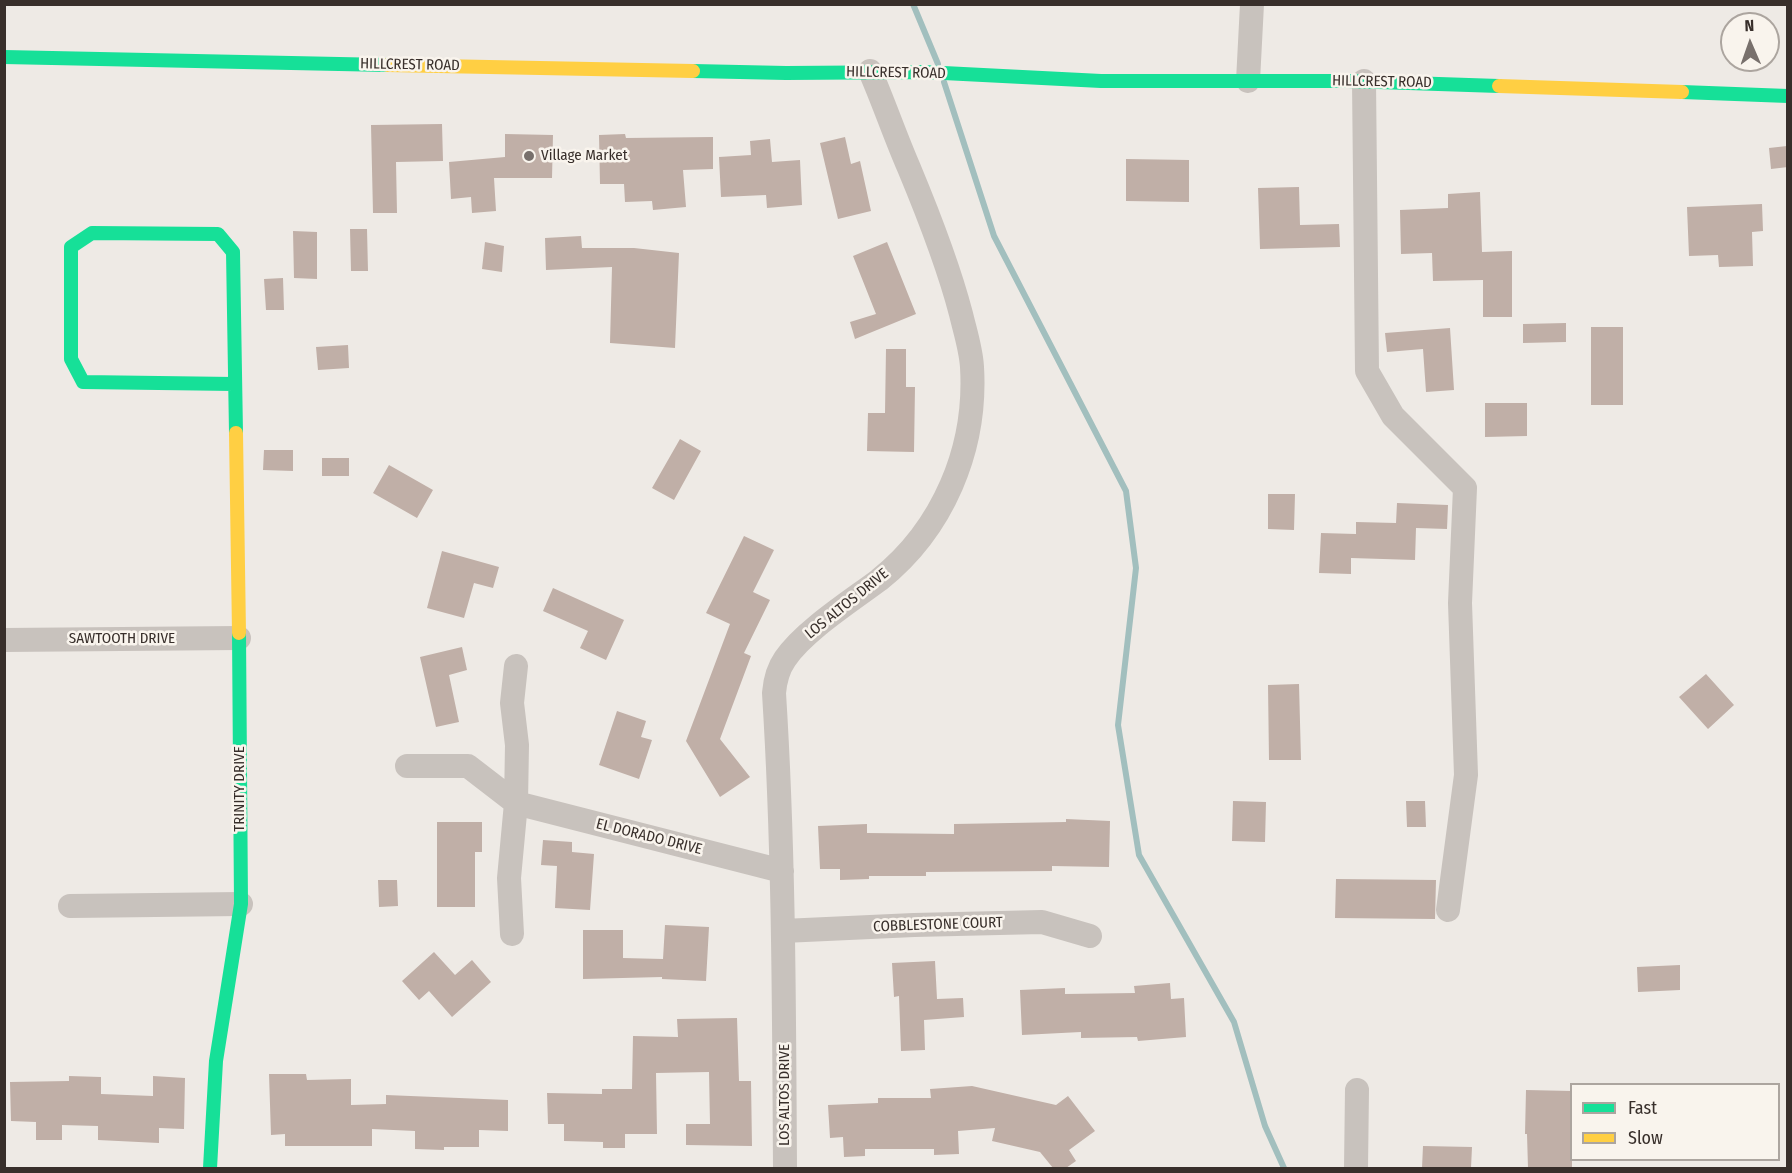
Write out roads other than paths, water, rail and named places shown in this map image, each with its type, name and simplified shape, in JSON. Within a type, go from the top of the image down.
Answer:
[{"type":"street","points":[[1248,81],[1252,4]]},
{"type":"street","name":"HILLCREST ROAD","points":[[4,57],[786,73],[870,71],[1101,81],[1364,81],[1788,96]]},
{"type":"street","name":"LOS ALTOS DRIVE","points":[[785,1168],[781,802],[774,693],[778,672],[798,642],[885,574],[917,543],[948,496],[957,473],[968,432],[972,398],[972,367],[956,293],[931,222],[870,71]]},
{"type":"street","points":[[1364,81],[1367,371],[1393,416],[1465,488],[1460,603],[1466,775],[1448,910]]},
{"type":"street","name":"TRINITY DRIVE","points":[[210,1168],[216,1061],[241,904],[233,252],[218,234],[92,233],[71,247],[71,359],[83,382],[234,384]]},
{"type":"street","name":"SAWTOOTH DRIVE","points":[[4,640],[239,638]]},
{"type":"street","points":[[512,934],[509,878],[516,803],[517,745],[512,703],[516,666]]},
{"type":"street","name":"EL DORADO DRIVE","points":[[407,766],[468,766],[516,803],[782,871]]},
{"type":"street","points":[[70,906],[241,904]]},
{"type":"street","name":"COBBLESTONE COURT","points":[[783,931],[1042,922],[1090,936]]},
{"type":"street","points":[[1356,1168],[1357,1090]]},
{"type":"waterway","points":[[913,4],[938,64]]},
{"type":"waterway","points":[[944,82],[994,236],[1126,491],[1136,568],[1118,725],[1139,855],[1234,1022],[1265,1126],[1284,1168]]},
{"type":"place","name":"Village Market","points":[[529,156]]}]
